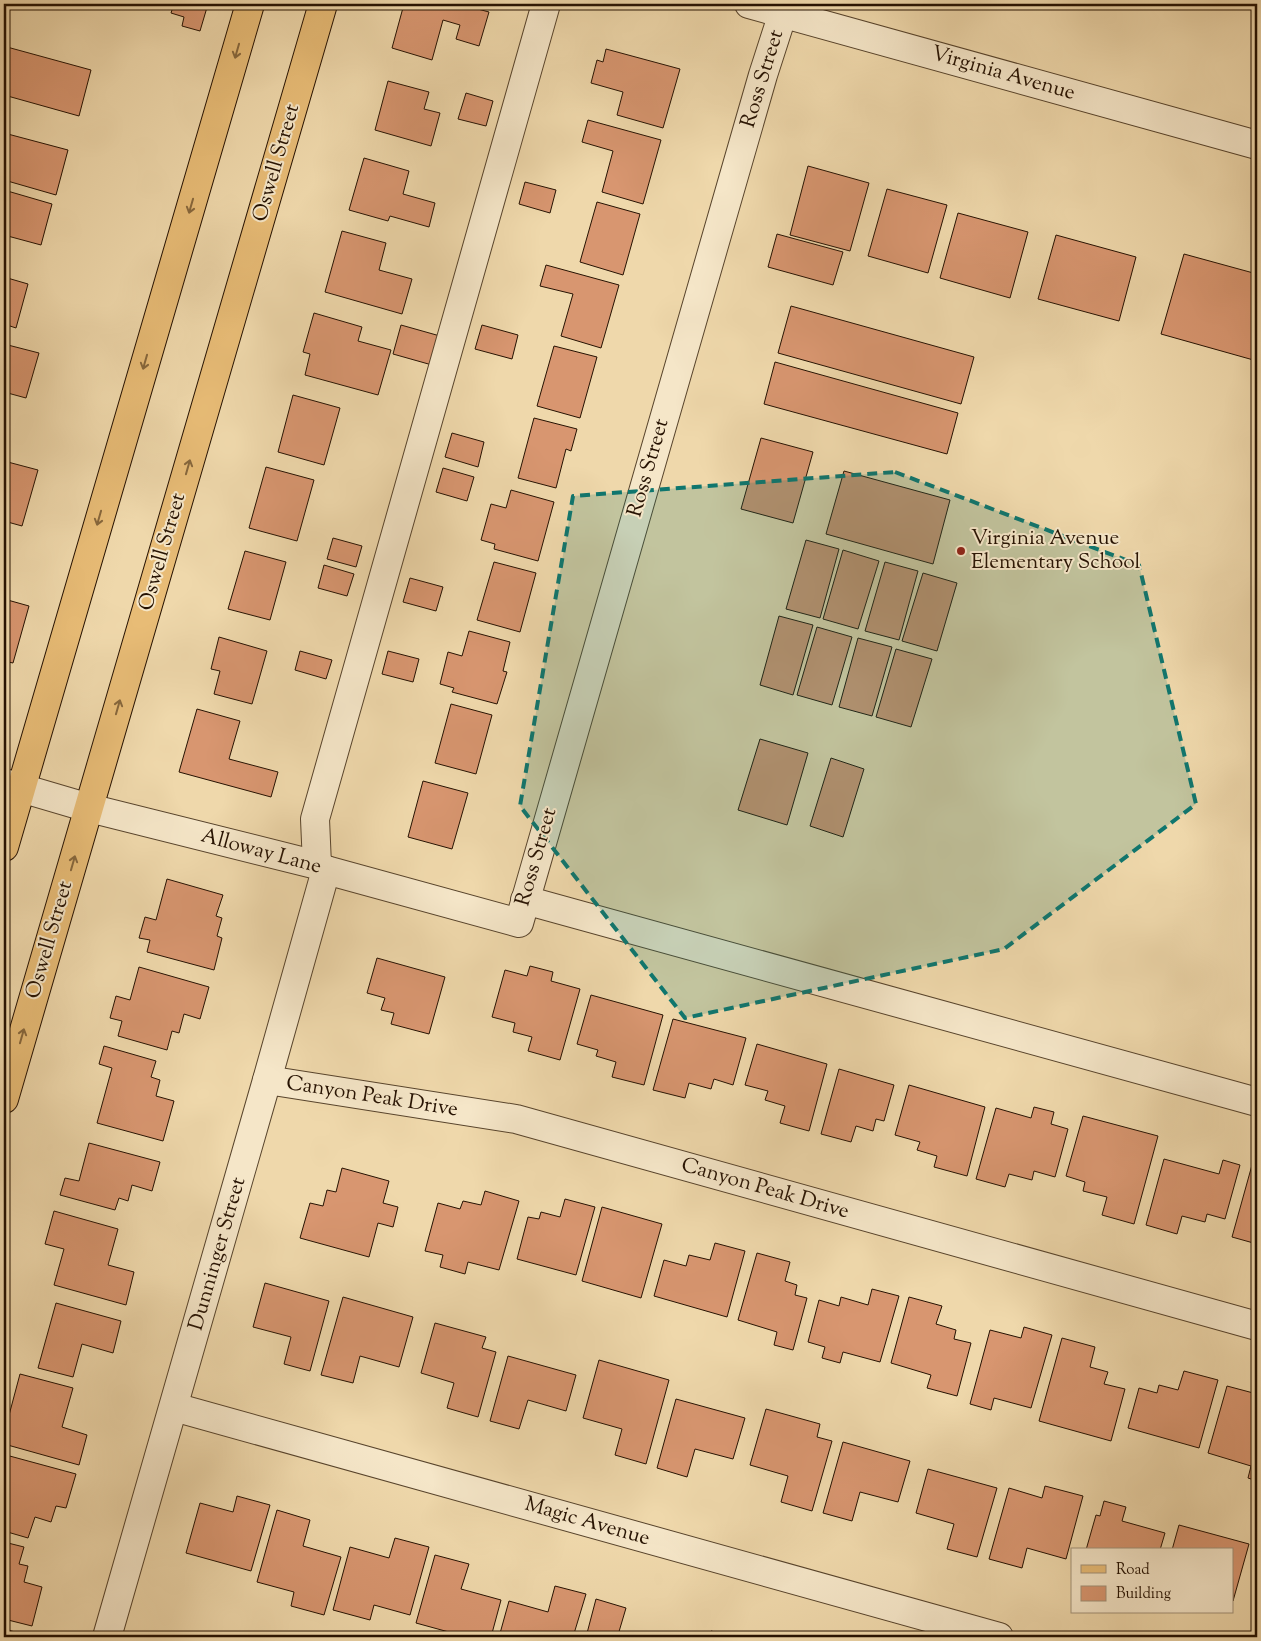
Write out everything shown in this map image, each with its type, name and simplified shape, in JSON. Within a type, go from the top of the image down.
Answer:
[{"type":"main road","points":[[4,847],[12,785],[250,4]]},
{"type":"main road","name":"Oswell Street","points":[[4,1099],[323,4]]},
{"type":"street","name":"Dunninger Street","points":[[107,1637],[267,1080],[321,867],[315,819],[546,4]]},
{"type":"street","name":"Virginia Avenue","points":[[750,4],[1257,145]]},
{"type":"street","name":"Ross Street","points":[[522,912],[757,94],[783,13]]},
{"type":"street","name":"Alloway Lane","points":[[12,785],[89,808],[321,867],[522,912],[1257,1102]]},
{"type":"street","name":"Canyon Peak Drive","points":[[267,1080],[516,1119],[1257,1326]]},
{"type":"street","name":"Magic Avenue","points":[[174,1407],[999,1637]]},
{"type":"highlighted area","points":[[895,472],[1139,565],[1196,804],[1004,949],[685,1018],[520,806],[573,496]]},
{"type":"building","points":[[174,4],[208,4],[200,31],[182,26],[184,17],[171,13]]},
{"type":"building","points":[[404,4],[459,4],[489,12],[479,46],[456,39],[460,25],[443,20],[432,60],[392,48]]},
{"type":"building","points":[[7,47],[91,70],[79,116],[4,95],[4,61]]},
{"type":"building","points":[[606,49],[680,69],[663,128],[617,115],[623,92],[591,83],[597,60],[603,62]]},
{"type":"building","points":[[388,81],[429,92],[424,109],[440,113],[431,146],[375,130]]},
{"type":"building","points":[[466,93],[493,101],[486,126],[458,119]]},
{"type":"building","points":[[588,120],[661,140],[643,204],[602,192],[613,151],[582,142]]},
{"type":"building","points":[[4,133],[68,150],[56,195],[4,180]]},
{"type":"building","points":[[364,158],[409,171],[403,194],[435,203],[429,227],[390,216],[388,221],[349,210]]},
{"type":"building","points":[[808,166],[869,183],[850,251],[790,235]]},
{"type":"building","points":[[525,182],[556,190],[550,213],[519,204]]},
{"type":"building","points":[[887,189],[947,205],[928,273],[868,256]]},
{"type":"building","points":[[4,190],[52,204],[41,245],[4,235]]},
{"type":"building","points":[[597,202],[640,214],[623,275],[580,262]]},
{"type":"building","points":[[958,213],[1028,232],[1010,298],[940,278]]},
{"type":"building","points":[[342,231],[386,243],[379,270],[412,279],[402,314],[325,292]]},
{"type":"building","points":[[777,234],[843,252],[833,285],[768,267]]},
{"type":"building","points":[[1056,235],[1136,257],[1119,321],[1038,299]]},
{"type":"building","points":[[1184,254],[1257,274],[1257,361],[1161,334]]},
{"type":"building","points":[[546,265],[619,285],[601,348],[561,336],[573,294],[540,286]]},
{"type":"building","points":[[4,277],[28,284],[16,328],[4,324]]},
{"type":"building","points":[[791,306],[974,357],[961,404],[778,353]]},
{"type":"building","points":[[314,313],[362,327],[358,341],[391,350],[378,395],[305,375],[310,354],[303,352]]},
{"type":"building","points":[[401,325],[440,336],[432,365],[393,354]]},
{"type":"building","points":[[482,325],[518,335],[512,359],[475,349]]},
{"type":"building","points":[[4,344],[39,353],[26,398],[4,392]]},
{"type":"building","points":[[554,346],[597,357],[580,418],[537,406]]},
{"type":"building","points":[[775,362],[958,413],[947,454],[764,404]]},
{"type":"building","points":[[293,395],[340,408],[324,465],[278,452]]},
{"type":"building","points":[[534,418],[577,429],[571,451],[566,449],[556,488],[518,478]]},
{"type":"building","points":[[452,433],[484,442],[478,467],[445,457]]},
{"type":"building","points":[[761,438],[813,452],[793,523],[741,509]]},
{"type":"building","points":[[4,461],[38,470],[22,526],[4,521]]},
{"type":"building","points":[[266,467],[314,480],[297,541],[249,528]]},
{"type":"building","points":[[443,468],[474,477],[467,501],[436,492]]},
{"type":"building","points":[[844,471],[950,500],[933,564],[826,534]]},
{"type":"building","points":[[511,490],[554,502],[538,561],[494,549],[495,544],[481,540],[491,504],[506,508]]},
{"type":"building","points":[[333,538],[362,546],[356,567],[327,559]]},
{"type":"building","points":[[806,540],[839,549],[820,618],[786,609]]},
{"type":"building","points":[[843,550],[879,561],[858,629],[823,619]]},
{"type":"building","points":[[245,551],[286,562],[270,620],[228,609]]},
{"type":"building","points":[[494,562],[536,573],[520,632],[477,620]]},
{"type":"building","points":[[885,562],[918,571],[899,640],[865,631]]},
{"type":"building","points":[[324,565],[354,574],[347,596],[318,588]]},
{"type":"building","points":[[923,573],[957,583],[937,651],[902,641]]},
{"type":"building","points":[[410,578],[443,587],[436,611],[403,602]]},
{"type":"building","points":[[4,599],[29,606],[13,663],[4,661]]},
{"type":"building","points":[[779,616],[813,625],[793,695],[760,685]]},
{"type":"building","points":[[817,627],[852,637],[832,705],[797,695]]},
{"type":"building","points":[[469,631],[510,642],[503,671],[507,672],[497,704],[452,692],[454,688],[440,684],[448,652],[462,656]]},
{"type":"building","points":[[219,637],[267,651],[252,704],[214,694],[220,671],[211,669]]},
{"type":"building","points":[[858,638],[892,647],[872,716],[839,707]]},
{"type":"building","points":[[896,649],[932,659],[911,727],[876,717]]},
{"type":"building","points":[[300,651],[332,660],[326,679],[295,670]]},
{"type":"building","points":[[388,651],[419,659],[413,682],[382,674]]},
{"type":"building","points":[[451,704],[492,715],[476,774],[435,763]]},
{"type":"building","points":[[197,709],[240,721],[229,759],[278,772],[271,797],[179,772]]},
{"type":"building","points":[[760,739],[808,753],[787,825],[738,810]]},
{"type":"building","points":[[831,758],[864,769],[843,837],[810,826]]},
{"type":"building","points":[[423,781],[468,793],[452,849],[408,837]]},
{"type":"building","points":[[167,879],[223,895],[216,916],[222,918],[217,936],[222,938],[214,970],[147,952],[150,940],[139,938],[145,917],[156,920]]},
{"type":"building","points":[[377,958],[445,977],[429,1034],[391,1024],[394,1013],[381,1010],[385,998],[367,993]]},
{"type":"building","points":[[530,966],[553,972],[551,981],[580,989],[560,1060],[528,1051],[532,1037],[513,1032],[515,1023],[492,1017],[505,970],[527,976]]},
{"type":"building","points":[[139,967],[209,987],[200,1019],[184,1014],[179,1033],[172,1031],[167,1050],[118,1036],[122,1021],[110,1018],[116,996],[130,1000]]},
{"type":"building","points":[[591,995],[663,1015],[644,1085],[612,1077],[616,1062],[596,1056],[598,1050],[577,1044]]},
{"type":"building","points":[[673,1019],[746,1038],[733,1085],[714,1079],[711,1089],[689,1083],[685,1098],[653,1090]]},
{"type":"building","points":[[757,1044],[827,1064],[809,1131],[780,1123],[785,1106],[765,1100],[768,1091],[745,1085]]},
{"type":"building","points":[[104,1046],[156,1061],[151,1077],[160,1080],[156,1096],[174,1101],[163,1141],[97,1123],[112,1068],[99,1064]]},
{"type":"building","points":[[839,1069],[894,1085],[884,1121],[876,1119],[873,1131],[856,1126],[851,1142],[821,1134]]},
{"type":"building","points":[[909,1085],[985,1107],[967,1176],[934,1167],[937,1156],[917,1150],[920,1142],[895,1135]]},
{"type":"building","points":[[1034,1107],[1054,1112],[1051,1124],[1068,1129],[1055,1177],[1034,1171],[1032,1180],[1009,1174],[1005,1187],[976,1179],[996,1108],[1031,1118]]},
{"type":"building","points":[[1083,1116],[1158,1136],[1134,1224],[1102,1215],[1107,1197],[1083,1191],[1085,1182],[1066,1176]]},
{"type":"building","points":[[89,1143],[160,1162],[152,1191],[132,1185],[128,1201],[119,1198],[115,1210],[60,1195],[65,1178],[79,1181]]},
{"type":"building","points":[[1164,1159],[1219,1174],[1223,1160],[1240,1165],[1225,1219],[1207,1214],[1205,1222],[1182,1216],[1177,1234],[1146,1225]]},
{"type":"building","points":[[1252,1165],[1257,1167],[1257,1244],[1232,1237]]},
{"type":"building","points":[[342,1168],[389,1181],[383,1203],[398,1207],[393,1227],[378,1223],[369,1257],[300,1238],[310,1203],[323,1206],[327,1190],[336,1192]]},
{"type":"building","points":[[485,1191],[519,1201],[499,1270],[468,1262],[465,1274],[440,1267],[443,1255],[425,1251],[438,1203],[460,1209],[463,1201],[481,1205]]},
{"type":"building","points":[[565,1199],[595,1207],[576,1275],[517,1259],[528,1217],[539,1219],[541,1212],[560,1217]]},
{"type":"building","points":[[602,1207],[662,1224],[641,1298],[582,1281]]},
{"type":"building","points":[[54,1211],[118,1229],[108,1265],[134,1272],[126,1305],[54,1285],[64,1249],[45,1244]]},
{"type":"building","points":[[715,1243],[745,1251],[727,1317],[654,1296],[664,1260],[686,1266],[689,1255],[710,1260]]},
{"type":"building","points":[[757,1253],[790,1262],[785,1281],[797,1285],[795,1295],[807,1298],[793,1350],[774,1345],[777,1332],[738,1320]]},
{"type":"building","points":[[265,1283],[329,1301],[310,1371],[284,1364],[291,1337],[253,1327]]},
{"type":"building","points":[[872,1289],[899,1296],[880,1362],[843,1352],[840,1363],[822,1358],[825,1347],[808,1342],[819,1300],[839,1306],[841,1297],[868,1305]]},
{"type":"building","points":[[343,1297],[413,1317],[399,1367],[360,1356],[353,1383],[321,1375]]},
{"type":"building","points":[[909,1297],[942,1306],[936,1324],[956,1330],[954,1339],[971,1343],[957,1396],[927,1388],[931,1375],[891,1363]]},
{"type":"building","points":[[56,1303],[121,1321],[113,1353],[82,1344],[73,1377],[38,1368]]},
{"type":"building","points":[[435,1323],[486,1337],[482,1348],[496,1352],[478,1417],[447,1408],[454,1383],[421,1373]]},
{"type":"building","points":[[1024,1327],[1052,1335],[1031,1408],[994,1398],[991,1410],[970,1404],[990,1330],[1021,1338]]},
{"type":"building","points":[[1062,1338],[1095,1347],[1090,1367],[1108,1372],[1104,1384],[1125,1389],[1111,1441],[1039,1421]]},
{"type":"building","points":[[508,1356],[576,1375],[566,1411],[528,1400],[519,1429],[490,1421]]},
{"type":"building","points":[[599,1360],[669,1380],[646,1464],[615,1455],[622,1429],[583,1418]]},
{"type":"building","points":[[1184,1371],[1218,1380],[1199,1448],[1128,1428],[1139,1388],[1157,1393],[1159,1385],[1178,1390]]},
{"type":"building","points":[[20,1374],[73,1388],[62,1427],[87,1435],[79,1465],[4,1444],[4,1434]]},
{"type":"building","points":[[1227,1386],[1257,1394],[1257,1481],[1248,1478],[1251,1466],[1208,1453]]},
{"type":"building","points":[[676,1399],[745,1418],[733,1459],[695,1449],[687,1477],[657,1468]]},
{"type":"building","points":[[766,1409],[820,1424],[817,1437],[832,1441],[812,1511],[781,1502],[788,1476],[750,1465]]},
{"type":"building","points":[[843,1442],[910,1461],[898,1502],[860,1492],[852,1521],[823,1513]]},
{"type":"building","points":[[6,1455],[76,1474],[66,1508],[56,1506],[51,1522],[35,1517],[28,1538],[4,1531],[4,1464]]},
{"type":"building","points":[[928,1469],[997,1488],[977,1557],[947,1549],[954,1524],[916,1513]]},
{"type":"building","points":[[1045,1486],[1083,1496],[1066,1559],[1027,1548],[1022,1568],[989,1559],[1009,1488],[1042,1498]]},
{"type":"building","points":[[237,1496],[270,1505],[251,1571],[186,1553],[200,1503],[233,1512]]},
{"type":"building","points":[[1104,1501],[1126,1507],[1122,1521],[1165,1533],[1161,1548],[1087,1548],[1096,1515],[1100,1516]]},
{"type":"building","points":[[277,1510],[310,1520],[303,1546],[341,1557],[324,1615],[291,1606],[294,1592],[257,1582]]},
{"type":"building","points":[[1179,1525],[1249,1544],[1234,1597],[1234,1548],[1173,1548]]},
{"type":"building","points":[[395,1538],[429,1547],[410,1615],[374,1605],[370,1620],[333,1610],[350,1547],[389,1558]]},
{"type":"building","points":[[4,1542],[24,1547],[19,1564],[28,1566],[24,1582],[42,1587],[32,1626],[4,1619]]},
{"type":"building","points":[[435,1555],[469,1564],[461,1589],[501,1600],[491,1637],[467,1637],[416,1623]]},
{"type":"building","points":[[555,1586],[586,1594],[573,1637],[499,1637],[509,1601],[548,1612]]},
{"type":"building","points":[[596,1599],[626,1608],[618,1635],[628,1637],[586,1637]]},
{"type":"building","points":[[4,1629],[30,1636],[4,1637]]},
{"type":"building","points":[[711,1631],[735,1637],[710,1637]]},
{"type":"place","name":"Virginia Avenue Elementary School","points":[[961,551]]}]
